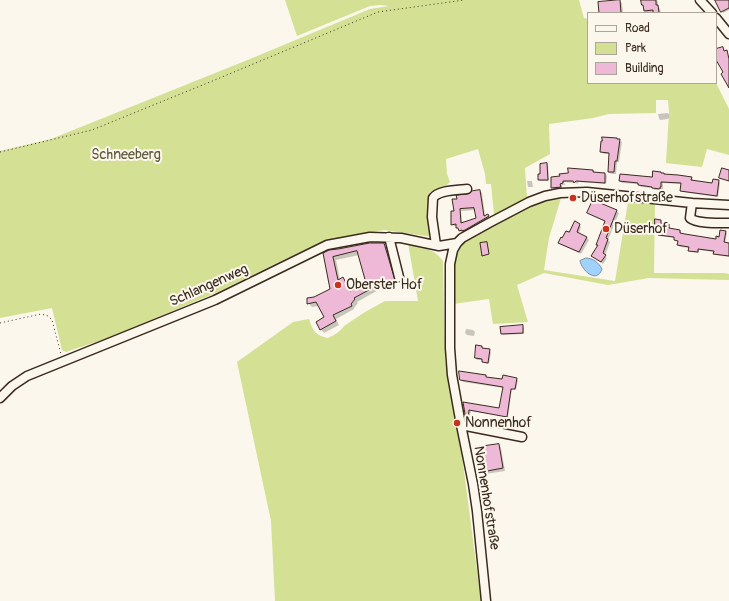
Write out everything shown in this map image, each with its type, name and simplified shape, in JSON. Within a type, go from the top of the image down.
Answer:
[{"type":"street","points":[[700,0],[711,12]]},
{"type":"street","points":[[717,19],[729,34]]},
{"type":"street","points":[[451,257],[438,245],[432,217],[433,198],[434,195],[448,191],[467,189]]},
{"type":"street","points":[[438,245],[457,243],[462,238],[482,226],[529,202],[545,196],[560,193],[587,192],[692,203],[729,205]]},
{"type":"street","points":[[692,203],[690,218],[693,221],[729,223]]},
{"type":"street","name":"Schlangenweg","points":[[0,398],[12,386],[27,376],[215,300],[327,245],[370,237],[389,237],[438,245]]},
{"type":"street","points":[[389,237],[399,277]]},
{"type":"street","name":"Nonnenhofstraße","points":[[457,243],[453,250],[450,264],[450,348],[452,375],[473,484],[486,601]]},
{"type":"street","points":[[461,426],[522,437]]},
{"type":"path","points":[[0,152],[92,130],[378,12],[464,0]]},
{"type":"path","points":[[0,323],[41,314],[48,316],[52,320],[60,352],[64,360]]},
{"type":"green space","name":"Schneeberg","points":[[285,0],[579,0],[584,18],[587,19],[587,84],[716,84],[729,109],[729,155],[707,149],[702,167],[666,163],[669,112],[668,100],[656,100],[656,113],[609,114],[593,118],[549,124],[550,154],[525,168],[527,199],[494,215],[491,184],[486,184],[485,174],[478,149],[446,159],[447,174],[450,182],[441,190],[430,192],[432,237],[384,230],[323,241],[218,292],[108,338],[66,352],[62,350],[52,308],[0,318],[0,151],[51,139],[370,9],[389,6],[370,6],[297,36]]},
{"type":"green space","points":[[561,198],[549,238],[544,270],[615,281],[628,202],[655,204],[654,273],[724,273],[729,274],[729,280],[649,278],[608,285],[544,273],[517,285],[528,322],[493,324],[489,299],[453,304],[454,263],[460,246],[470,237],[523,209],[540,201]]},
{"type":"green space","points":[[408,243],[423,247],[436,253],[443,261],[445,360],[462,456],[481,601],[275,601],[271,521],[237,362],[293,322],[309,319],[317,334],[328,338],[365,312],[385,301],[418,301]]},
{"type":"water","points":[[586,258],[596,261],[602,269],[600,273],[593,276],[584,269],[580,261]]},
{"type":"building","points":[[620,0],[621,12],[599,12],[598,2]]},
{"type":"building","points":[[641,0],[656,0],[659,12],[653,12],[653,10],[644,11]]},
{"type":"building","points":[[715,0],[729,0],[729,8],[721,12]]},
{"type":"building","points":[[723,47],[724,51],[727,50],[729,59],[729,88],[721,74],[723,72],[717,62],[717,49]]},
{"type":"building","points":[[602,137],[620,139],[614,172],[608,172],[609,153],[600,152]]},
{"type":"building","points":[[547,163],[548,180],[538,180],[538,174],[540,174],[540,164]]},
{"type":"building","points":[[568,168],[593,170],[593,172],[605,173],[605,183],[576,181],[574,183],[573,181],[563,181],[563,183],[560,184],[561,187],[551,188],[551,177],[568,173]]},
{"type":"building","points":[[722,168],[729,170],[729,181],[719,178]]},
{"type":"building","points":[[653,171],[664,174],[692,177],[691,180],[712,183],[713,179],[719,180],[717,196],[680,191],[681,183],[661,182],[660,189],[638,185],[638,183],[619,181],[620,174],[652,177]]},
{"type":"building","points":[[480,190],[484,216],[488,214],[489,216],[465,230],[459,231],[458,228],[456,228],[456,224],[451,225],[451,211],[454,211],[452,199],[457,199],[456,195],[467,194],[472,191]],"holes":[[[474,208],[476,218],[461,223],[460,209]]]},
{"type":"building","name":"Düserhof","points":[[593,200],[617,210],[606,238],[608,239],[603,253],[606,255],[601,262],[591,256],[598,245],[596,245],[605,221],[587,213]]},
{"type":"building","points":[[655,219],[661,220],[661,224],[669,224],[669,228],[680,230],[680,233],[685,234],[716,239],[716,236],[719,237],[720,230],[726,231],[724,242],[729,243],[729,256],[713,254],[714,251],[698,249],[698,252],[688,251],[689,247],[677,245],[678,241],[674,240],[674,237],[658,235],[658,229],[655,228]]},
{"type":"building","points":[[575,221],[580,224],[577,232],[587,237],[579,252],[558,243],[566,231],[569,232]]},
{"type":"building","points":[[487,242],[489,254],[482,256],[480,243]]},
{"type":"building","name":"Oberster Hof","points":[[370,243],[384,243],[395,280],[378,285],[354,298],[355,299],[351,304],[352,306],[333,315],[336,321],[320,330],[316,322],[324,317],[316,302],[307,304],[307,298],[314,297],[330,289],[323,253],[329,250]],"holes":[[[357,251],[366,283],[350,291],[343,277],[338,280],[333,257]]]},
{"type":"building","points":[[523,325],[523,333],[501,334],[500,327]]},
{"type":"building","points":[[476,345],[482,346],[482,348],[490,349],[488,363],[482,362],[482,359],[475,358]]},
{"type":"building","points":[[459,371],[502,379],[503,375],[517,378],[515,389],[511,389],[507,417],[469,410],[468,421],[466,420],[463,402],[499,408],[503,387],[460,380]]},
{"type":"building","points":[[499,444],[503,468],[482,472],[478,447]]},
{"type":"place","name":"Düserhofstraße","points":[[573,198]]},
{"type":"place","name":"Düserhof","points":[[606,229]]},
{"type":"place","name":"Oberster Hof","points":[[338,285]]},
{"type":"place","name":"Nonnenhof","points":[[457,423]]}]
